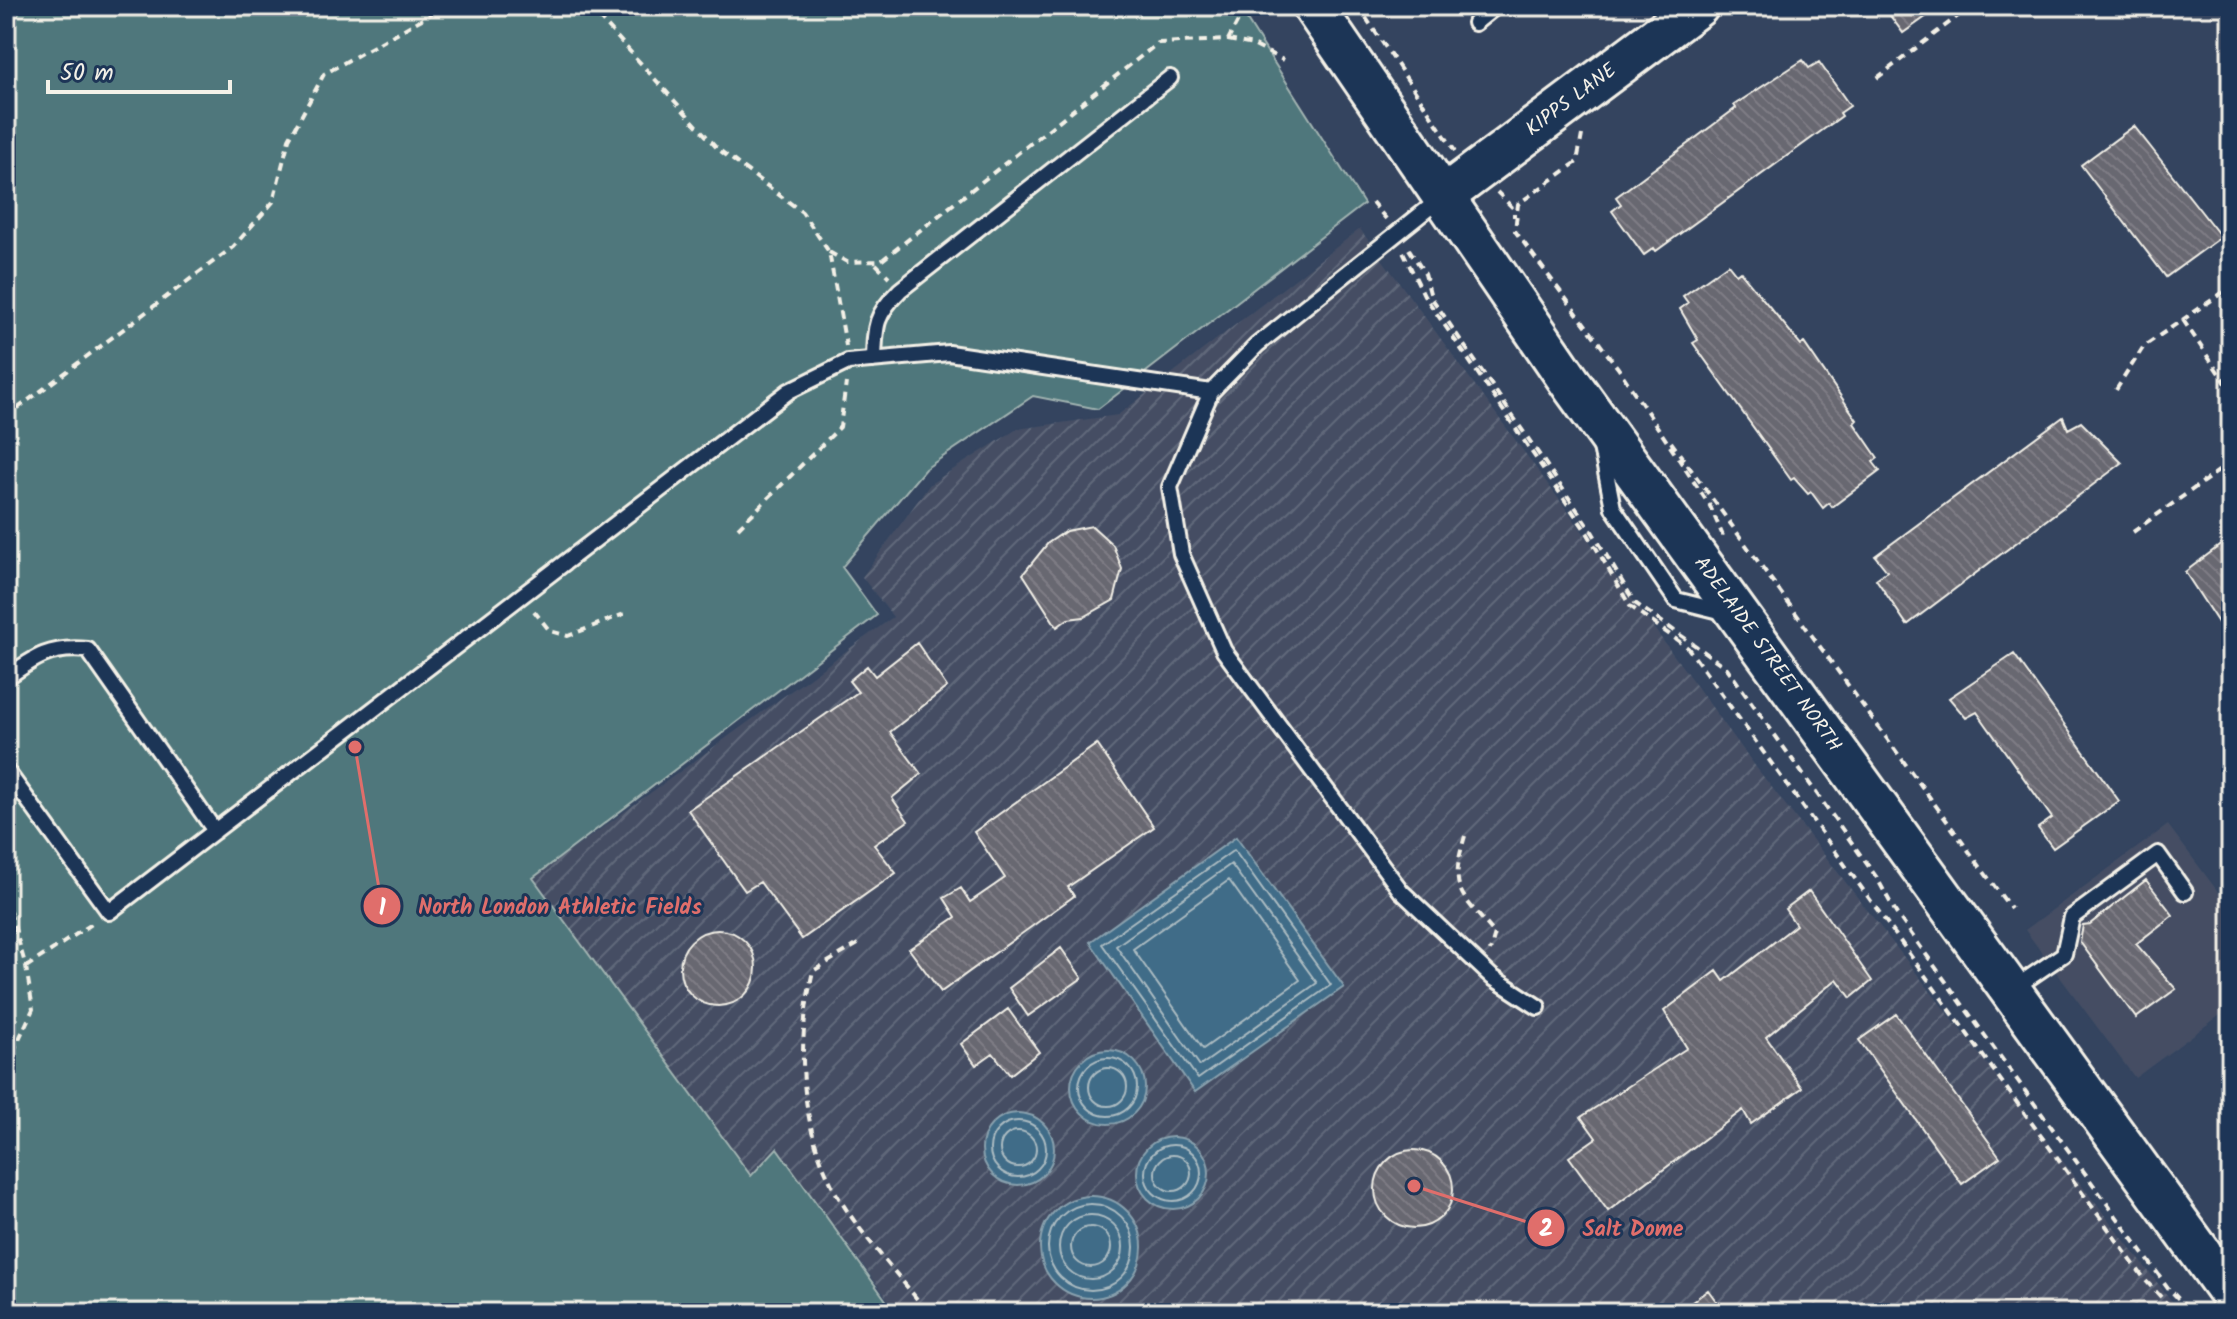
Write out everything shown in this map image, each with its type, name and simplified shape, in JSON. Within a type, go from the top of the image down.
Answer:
[{"type":"main road","name":"ADELAIDE STREET NORTH","points":[[1313,6],[1595,416],[2231,1295]]},
{"type":"main road","name":"KIPPS LANE","points":[[1445,195],[1466,162],[1698,6]]},
{"type":"lane","points":[[1475,23],[1496,6]]},
{"type":"lane","points":[[874,360],[875,325],[880,310],[900,290],[1170,78]]},
{"type":"lane","points":[[1445,195],[1257,345],[1211,392],[1170,487],[1181,554],[1224,651],[1401,891],[1485,971],[1538,1007]]},
{"type":"lane","points":[[6,770],[109,912],[789,391],[848,362],[949,353],[1211,392]]},
{"type":"lane","points":[[6,678],[31,660],[62,647],[88,650],[215,831]]},
{"type":"lane","points":[[2010,991],[2064,954],[2072,917],[2158,854],[2185,892]]},
{"type":"path","points":[[6,417],[233,247],[273,202],[289,139],[324,74],[445,6]]},
{"type":"path","points":[[589,6],[718,149],[802,212],[829,252],[848,362],[840,427],[738,528]]},
{"type":"path","points":[[1228,40],[1246,6]]},
{"type":"path","points":[[1350,6],[1443,142],[1514,209],[1515,231],[2011,909]]},
{"type":"path","points":[[1358,6],[1466,162]]},
{"type":"path","points":[[1877,78],[1971,6]]},
{"type":"path","points":[[829,252],[847,262],[881,261],[1158,43],[1228,40],[1253,45],[1283,60]]},
{"type":"path","points":[[1515,231],[1518,204],[1577,162],[1580,137],[1592,127]]},
{"type":"path","points":[[1398,235],[1424,295],[1588,534],[1630,606],[1688,648],[2146,1281],[2176,1313]]},
{"type":"path","points":[[1398,235],[1425,274],[1431,297],[1593,533],[1635,603],[1727,668],[1877,878],[1896,913],[2169,1289],[2192,1313]]},
{"type":"path","points":[[874,262],[892,281]]},
{"type":"path","points":[[2116,390],[2144,346],[2231,287]]},
{"type":"path","points":[[2183,320],[2231,391]]},
{"type":"path","points":[[1637,396],[1710,506],[1729,549]]},
{"type":"path","points":[[2133,532],[2231,462]]},
{"type":"path","points":[[522,596],[550,631],[568,636],[624,614]]},
{"type":"path","points":[[1465,836],[1455,868],[1458,887],[1495,934],[1485,971]]},
{"type":"path","points":[[6,898],[26,967],[33,1009],[6,1067]]},
{"type":"path","points":[[26,967],[109,912]]},
{"type":"path","points":[[858,944],[813,971],[805,1006],[803,1086],[822,1165],[837,1194],[928,1313]]},
{"type":"shaded area","points":[[1360,229],[1759,771],[2181,1313],[898,1313],[777,1148],[751,1177],[533,878],[893,617],[862,577],[930,484],[1017,429],[1118,415]]},
{"type":"shaded area","points":[[2168,825],[2231,909],[2231,1007],[2135,1078],[2025,930]]},
{"type":"green space","points":[[6,6],[1238,6],[1364,204],[1098,409],[1033,396],[925,469],[842,567],[877,615],[533,878],[751,1176],[777,1148],[895,1313],[6,1313]]},
{"type":"water","points":[[1236,837],[1344,987],[1195,1092],[1090,942]]},
{"type":"water","points":[[1108,1050],[1122,1053],[1134,1061],[1142,1073],[1145,1087],[1142,1101],[1134,1113],[1122,1121],[1108,1124],[1094,1121],[1082,1113],[1074,1101],[1071,1087],[1074,1073],[1082,1061],[1094,1053]]},
{"type":"water","points":[[1018,1113],[1038,1119],[1048,1129],[1054,1149],[1048,1169],[1038,1179],[1018,1185],[998,1179],[988,1169],[982,1149],[988,1129],[998,1119]]},
{"type":"water","points":[[1180,1137],[1199,1147],[1207,1159],[1207,1187],[1199,1199],[1187,1207],[1166,1209],[1147,1199],[1139,1187],[1137,1166],[1147,1147],[1159,1139]]},
{"type":"water","points":[[1091,1196],[1110,1200],[1127,1211],[1138,1228],[1142,1247],[1138,1266],[1127,1283],[1110,1294],[1091,1298],[1072,1294],[1055,1283],[1044,1266],[1040,1247],[1044,1228],[1055,1211],[1072,1200]]},
{"type":"building","points":[[1883,6],[1941,6],[1903,33]]},
{"type":"building","points":[[1803,60],[1809,68],[1819,62],[1850,106],[1840,113],[1842,116],[1656,251],[1654,248],[1644,255],[1612,211],[1621,204],[1616,197],[1736,108],[1734,105]]},
{"type":"building","points":[[2134,126],[2221,237],[2166,277],[2081,165]]},
{"type":"building","points":[[1728,264],[1736,274],[1740,271],[1801,345],[1804,343],[1857,420],[1854,423],[1878,458],[1873,462],[1880,471],[1832,507],[1829,503],[1823,508],[1811,492],[1808,494],[1794,478],[1791,480],[1693,343],[1698,340],[1680,309],[1688,303],[1683,296]]},
{"type":"building","points":[[2063,417],[2068,429],[2081,422],[2122,463],[1907,625],[1876,579],[1887,571],[1875,556]]},
{"type":"building","points":[[1092,526],[1113,545],[1122,569],[1114,600],[1084,617],[1068,619],[1057,627],[1023,574],[1048,543],[1066,531]]},
{"type":"building","points":[[2231,537],[2231,616],[2219,624],[2185,572]]},
{"type":"building","points":[[917,643],[947,687],[890,732],[921,774],[892,798],[908,821],[874,845],[896,873],[802,939],[760,882],[745,891],[688,810],[858,692],[849,681],[867,666],[875,676]]},
{"type":"building","points":[[2014,654],[2119,801],[2053,848],[2038,828],[2052,818],[1977,712],[1966,718],[1949,698]]},
{"type":"building","points":[[1097,744],[1154,827],[1068,887],[1074,896],[941,992],[909,949],[956,917],[944,898],[961,888],[970,902],[1005,878],[974,832]]},
{"type":"building","points":[[2146,880],[2173,915],[2136,944],[2176,989],[2136,1018],[2080,942],[2083,925],[2090,924]]},
{"type":"building","points":[[1809,891],[1872,981],[1851,998],[1837,979],[1766,1037],[1802,1088],[1751,1124],[1743,1110],[1608,1211],[1569,1157],[1596,1138],[1581,1117],[1687,1048],[1664,1011],[1717,971],[1724,981],[1796,925],[1785,909]]},
{"type":"building","points":[[718,930],[732,933],[745,941],[753,954],[756,968],[753,982],[745,995],[732,1003],[718,1006],[704,1003],[691,995],[683,982],[680,968],[683,954],[691,941],[704,933]]},
{"type":"building","points":[[1061,948],[1082,978],[1028,1016],[1009,988]]},
{"type":"building","points":[[1008,1009],[1039,1052],[1010,1075],[993,1053],[976,1065],[961,1044]]},
{"type":"building","points":[[1896,1014],[2000,1157],[1962,1184],[1859,1040]]},
{"type":"building","points":[[1414,1150],[1429,1153],[1442,1161],[1450,1174],[1453,1189],[1450,1204],[1442,1217],[1429,1225],[1414,1228],[1399,1225],[1386,1217],[1378,1204],[1375,1189],[1378,1174],[1386,1161],[1399,1153]]},
{"type":"building","points":[[1708,1290],[1725,1313],[1678,1313]]},
{"type":"place","name":"North London Athletic Fields","points":[[355,747]]},
{"type":"place","name":"Salt Dome","points":[[1414,1186]]}]
